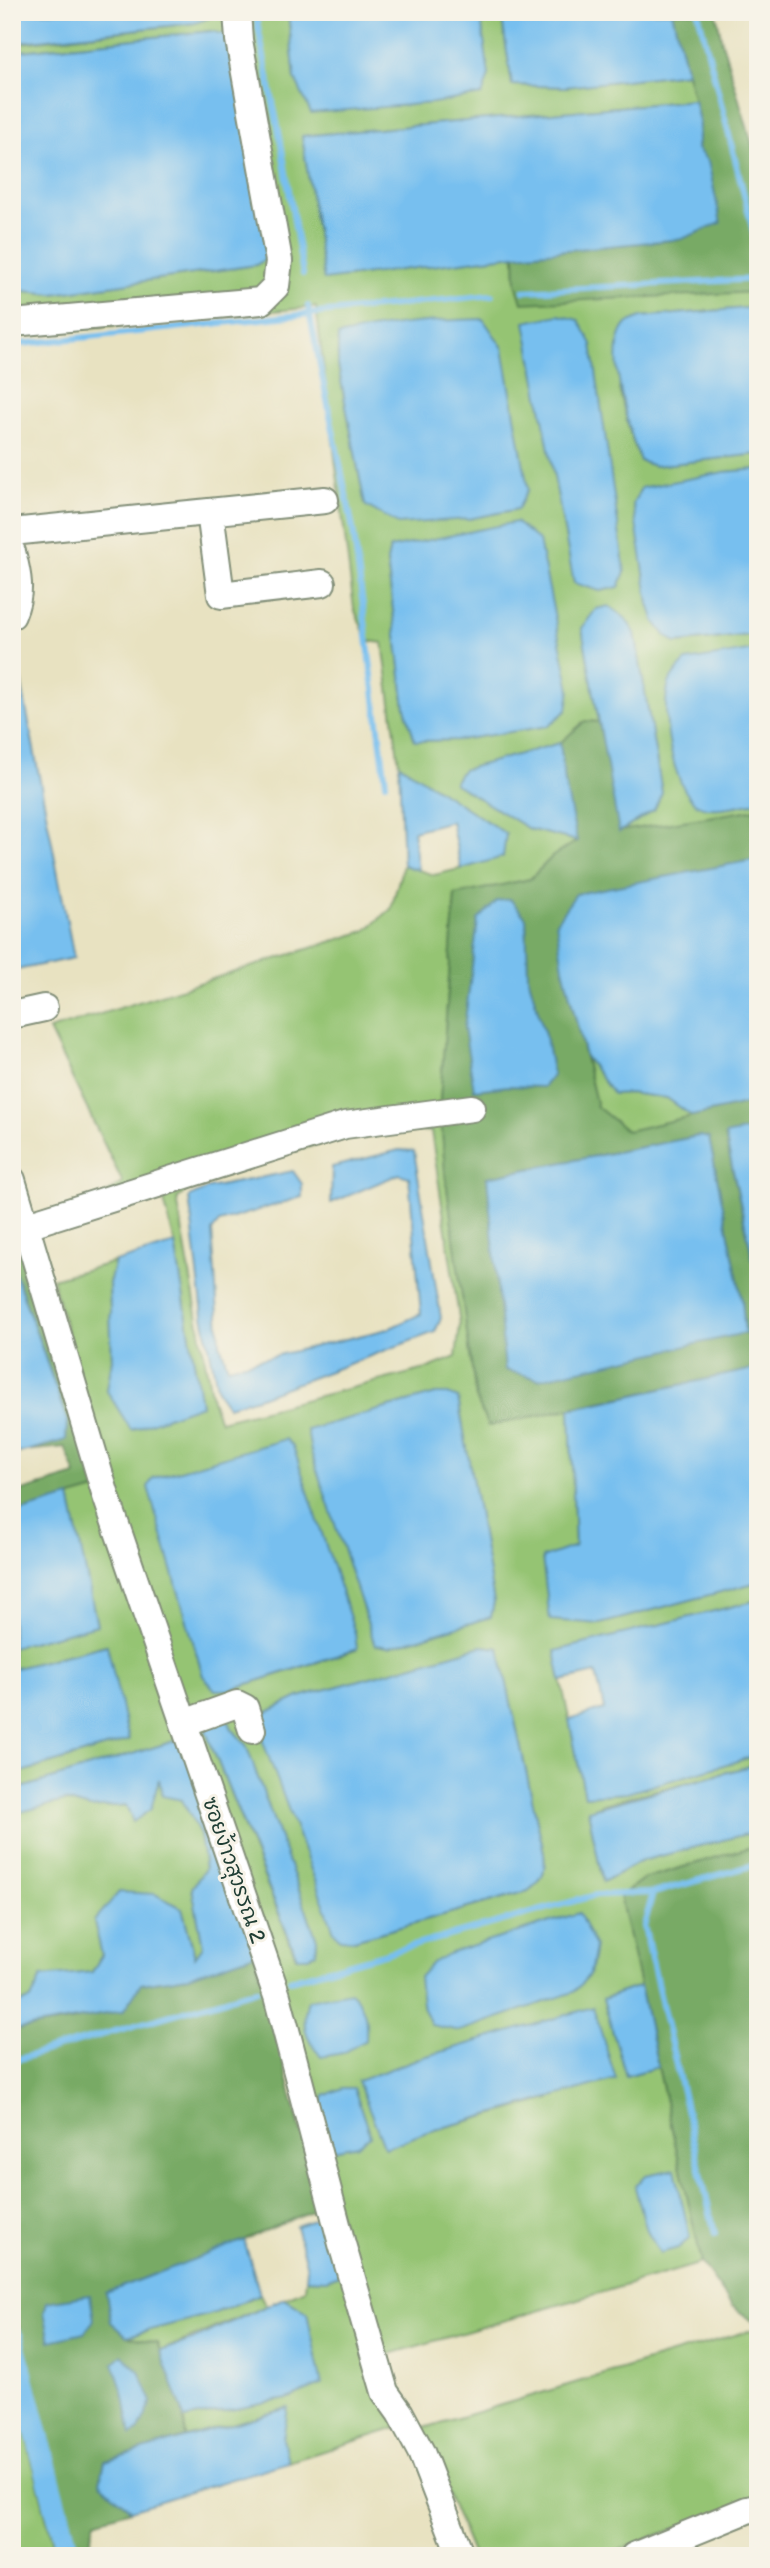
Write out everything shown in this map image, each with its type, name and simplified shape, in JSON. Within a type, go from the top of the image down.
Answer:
[{"type":"street","points":[[12,323],[261,301],[276,286],[279,261],[239,40],[237,12]]},
{"type":"street","points":[[12,532],[325,500]]},
{"type":"street","points":[[210,512],[221,595],[322,583]]},
{"type":"street","points":[[12,552],[19,579],[18,598],[12,615]]},
{"type":"street","points":[[12,1015],[44,1008]]},
{"type":"street","points":[[24,1226],[345,1125],[472,1108]]},
{"type":"street","name":"ซอยง้าวสุวรรณ 2","points":[[12,1180],[106,1496],[277,1996],[342,2244],[385,2392],[421,2452],[461,2556]]},
{"type":"street","points":[[184,1723],[237,1704],[245,1708],[252,1730]]},
{"type":"street","points":[[634,2556],[758,2508]]},
{"type":"green space","points":[[213,12],[288,12],[295,79],[488,75],[480,12],[501,12],[512,85],[565,87],[687,73],[694,100],[302,136],[324,280],[515,255],[516,283],[758,291],[758,307],[641,317],[619,389],[640,461],[655,466],[758,454],[758,469],[724,472],[676,643],[758,634],[758,660],[755,651],[723,808],[758,802],[758,809],[619,832],[654,810],[662,793],[635,633],[582,628],[599,722],[585,721],[560,743],[462,770],[454,783],[529,829],[577,841],[553,856],[530,879],[455,895],[440,1100],[445,1173],[476,1398],[488,1426],[570,1409],[575,1547],[600,1624],[758,1582],[758,1600],[555,1651],[585,1796],[627,1793],[758,1755],[758,1764],[603,1804],[588,1811],[603,1882],[641,1861],[758,1831],[758,1845],[643,1879],[620,1896],[640,1986],[603,1999],[626,2076],[658,2067],[702,2263],[383,2356],[98,1442],[52,1279],[115,1262],[109,1283],[112,1360],[107,1391],[201,1405],[175,1244],[163,1197],[49,1230],[123,1183],[49,1030],[365,931],[391,909],[403,865],[434,875],[472,866],[506,834],[399,764],[383,643],[368,641],[354,609],[316,307],[12,335],[12,286],[16,290],[53,294],[256,265],[268,257],[211,31],[12,52],[12,44],[195,23],[209,18]],"holes":[[[526,322],[625,572],[619,587],[600,591],[574,583]],[[338,337],[365,505],[338,365]],[[516,523],[567,710],[547,726],[459,740],[415,741],[405,708],[387,562],[390,548]],[[431,1131],[460,1324],[456,1357],[426,1369],[220,1421],[212,1400],[177,1199],[200,1179],[332,1140],[391,1132]],[[436,1394],[448,1394],[458,1399],[494,1602],[491,1617],[389,1647],[376,1645],[307,1430]],[[285,1440],[293,1446],[356,1650],[229,1690],[215,1689],[203,1675],[149,1487],[153,1478]],[[482,1646],[499,1648],[544,1853],[544,1870],[540,1879],[528,1891],[354,1940],[266,1713],[299,1697]],[[226,1716],[232,1729],[246,1745],[317,1940],[316,1952],[309,1957],[296,1957],[206,1732]],[[559,2019],[550,2099],[424,2133],[385,2148],[359,2081],[417,2059]]]},
{"type":"green space","points":[[672,12],[716,12],[722,42],[758,164],[758,292],[522,303],[516,283],[515,255],[682,239],[699,122]]},
{"type":"green space","points":[[585,721],[599,722],[620,831],[758,809],[758,859],[577,894],[563,968],[597,1107],[627,1131],[758,1101],[758,1128],[725,1136],[758,1282],[758,1368],[488,1426],[476,1398],[445,1173],[440,1100],[455,895],[530,879],[553,856],[577,841],[560,743]],"holes":[[[526,918],[528,976],[553,1075],[543,1087],[508,1086],[474,1090]],[[698,1136],[709,1138],[742,1299],[745,1334],[487,1177]]]},
{"type":"green space","points":[[585,1056],[613,1094],[629,1093],[667,1098],[692,1116],[627,1131],[597,1107]]},
{"type":"green space","points":[[12,1216],[96,1490],[12,1514],[12,1494],[76,1475],[65,1447],[27,1451],[65,1440],[67,1420],[12,1264]]},
{"type":"green space","points":[[96,1490],[181,1739],[12,1791],[12,1775],[129,1740],[106,1645],[12,1669],[12,1647],[97,1625],[70,1497]]},
{"type":"green space","points":[[159,1777],[182,1800],[201,1834],[205,1869],[192,1888],[203,1946],[196,1959],[182,1908],[94,1921],[102,1955],[92,1972],[71,1976],[31,2000],[12,2005],[12,1814],[65,1801],[90,1808],[126,1805],[133,1821]]},
{"type":"green space","points":[[758,1845],[758,2325],[732,2306],[702,2263],[620,1896],[643,1879]]},
{"type":"green space","points":[[255,1954],[321,2207],[237,2243],[111,2322],[127,2336],[157,2343],[182,2409],[186,2437],[105,2461],[100,2482],[131,2510],[95,2521],[86,2556],[81,2556],[62,2507],[12,2299],[12,2030],[76,2020],[141,1984],[188,1977]]},
{"type":"green space","points":[[345,2273],[397,2428],[288,2462],[283,2439],[287,2408],[186,2437],[184,2419],[287,2399],[321,2385],[307,2313],[284,2298],[305,2289],[306,2279],[326,2280]]},
{"type":"green space","points":[[260,2294],[266,2306],[160,2351],[157,2343],[127,2336],[215,2313]]},
{"type":"green space","points":[[758,2328],[758,2497],[603,2556],[473,2556],[421,2429]]},
{"type":"green space","points":[[12,2381],[56,2556],[12,2556]]},
{"type":"water","points":[[12,12],[213,12],[209,18],[195,23],[12,43]]},
{"type":"water","points":[[288,12],[480,12],[489,75],[482,95],[433,103],[311,113],[295,79]]},
{"type":"water","points":[[501,12],[672,12],[687,73],[565,87],[512,85]]},
{"type":"water","points":[[211,31],[231,36],[269,257],[256,265],[53,294],[16,290],[12,286],[12,52]]},
{"type":"water","points":[[694,100],[699,122],[697,149],[708,161],[721,223],[682,239],[515,255],[324,280],[302,136]]},
{"type":"water","points":[[758,307],[758,454],[654,466],[640,461],[625,412],[618,371],[620,336],[627,324],[641,317]]},
{"type":"water","points":[[559,315],[579,320],[592,344],[625,572],[619,587],[600,591],[574,583],[525,322]]},
{"type":"water","points":[[483,319],[503,348],[528,489],[518,509],[469,519],[398,524],[365,505],[338,365],[338,336],[410,323]]},
{"type":"water","points":[[758,469],[758,634],[676,643],[665,635],[655,622],[649,604],[633,504],[641,488],[724,472]]},
{"type":"water","points":[[516,522],[539,541],[570,690],[567,710],[548,726],[459,740],[415,741],[405,708],[387,561],[390,548]]},
{"type":"water","points":[[609,606],[625,618],[635,633],[662,793],[654,810],[619,832],[582,628],[596,609]]},
{"type":"water","points":[[754,650],[758,660],[758,802],[719,808],[698,805],[689,797],[681,783],[670,748],[666,711],[669,683],[686,661]]},
{"type":"water","points":[[18,666],[74,958],[12,971],[12,667]]},
{"type":"water","points":[[560,743],[577,841],[529,829],[454,783],[462,770]]},
{"type":"water","points":[[399,764],[506,834],[503,857],[461,869],[451,821],[413,831],[418,870],[403,865]]},
{"type":"water","points":[[758,859],[758,1101],[692,1116],[667,1098],[629,1093],[613,1094],[585,1056],[563,968],[556,922],[576,894]]},
{"type":"water","points":[[510,899],[526,918],[528,976],[546,1039],[553,1076],[543,1087],[508,1086],[474,1090],[464,1028],[478,920],[497,901]]},
{"type":"water","points":[[758,1128],[758,1282],[725,1135]]},
{"type":"water","points":[[699,1136],[709,1138],[742,1299],[745,1333],[539,1379],[505,1370],[487,1177]]},
{"type":"water","points":[[399,1150],[414,1151],[441,1318],[435,1332],[257,1398],[228,1406],[218,1392],[203,1315],[189,1197],[209,1188],[293,1171],[302,1184],[302,1197],[219,1222],[212,1231],[220,1344],[228,1367],[388,1329],[421,1314],[409,1177],[399,1174],[331,1203],[332,1167]]},
{"type":"water","points":[[175,1244],[201,1405],[131,1430],[107,1391],[112,1360],[109,1283],[115,1262]]},
{"type":"water","points":[[12,1264],[67,1420],[66,1440],[12,1455]]},
{"type":"water","points":[[758,1368],[758,1582],[600,1624],[550,1620],[542,1558],[575,1546],[570,1409]]},
{"type":"water","points":[[436,1394],[448,1394],[458,1398],[494,1602],[491,1617],[389,1647],[375,1645],[311,1452],[307,1430]]},
{"type":"water","points":[[285,1439],[293,1446],[355,1633],[357,1649],[229,1690],[215,1690],[203,1676],[148,1487],[153,1478]]},
{"type":"water","points":[[70,1497],[97,1625],[12,1647],[12,1514]]},
{"type":"water","points":[[758,1600],[758,1755],[627,1793],[585,1796],[569,1720],[604,1709],[596,1673],[561,1681],[555,1651]]},
{"type":"water","points":[[107,1645],[129,1740],[12,1775],[12,1669]]},
{"type":"water","points":[[482,1646],[499,1648],[544,1853],[542,1875],[528,1891],[354,1940],[340,1939],[334,1931],[262,1739],[261,1725],[266,1713],[299,1697]]},
{"type":"water","points":[[226,1715],[232,1729],[246,1745],[317,1940],[316,1952],[309,1957],[297,1957],[206,1732],[208,1720]]},
{"type":"water","points":[[181,1739],[255,1954],[188,1977],[141,1984],[123,2011],[12,2030],[12,2005],[31,2000],[41,1977],[92,1972],[102,1955],[94,1921],[119,1892],[155,1894],[182,1908],[195,1957],[203,1946],[192,1888],[205,1869],[200,1834],[182,1800],[162,1796],[159,1779],[151,1809],[133,1822],[126,1805],[90,1808],[65,1801],[12,1814],[12,1791]]},
{"type":"water","points":[[758,1764],[758,1831],[641,1861],[603,1882],[588,1810]]},
{"type":"water","points":[[579,1913],[595,1947],[590,1974],[574,1992],[460,2031],[431,2025],[422,2004],[419,1977],[432,1963],[448,1954]]},
{"type":"water","points":[[640,1986],[658,2067],[626,2076],[603,1999]]},
{"type":"water","points":[[350,1992],[364,2013],[366,2040],[343,2053],[321,2057],[306,2031],[308,2000]]},
{"type":"water","points":[[593,2007],[616,2079],[424,2133],[385,2148],[358,2081],[417,2059]]},
{"type":"water","points":[[342,2088],[354,2088],[370,2136],[357,2145],[333,2150],[320,2107],[324,2096]]},
{"type":"water","points":[[675,2169],[690,2238],[678,2248],[660,2253],[647,2231],[635,2187],[646,2175]]},
{"type":"water","points":[[327,2215],[345,2273],[326,2280],[306,2279],[307,2268],[296,2226]]},
{"type":"water","points":[[244,2240],[260,2294],[215,2313],[127,2336],[111,2322],[106,2293]]},
{"type":"water","points":[[90,2295],[94,2320],[84,2333],[50,2341],[44,2312],[47,2302]]},
{"type":"water","points":[[284,2298],[307,2313],[322,2385],[287,2399],[184,2419],[160,2351],[192,2340]]},
{"type":"water","points":[[122,2355],[139,2371],[152,2402],[139,2430],[131,2435],[123,2392],[113,2363]]},
{"type":"water","points":[[288,2408],[283,2439],[288,2462],[131,2510],[100,2482],[105,2461]]},
{"type":"waterway","points":[[255,12],[303,274]]},
{"type":"waterway","points":[[698,12],[758,250]]},
{"type":"waterway","points":[[524,291],[758,279]]},
{"type":"waterway","points":[[12,345],[492,295]]},
{"type":"waterway","points":[[308,306],[353,529],[386,783]]},
{"type":"waterway","points":[[715,2234],[644,1926],[653,1893],[758,1864]]},
{"type":"waterway","points":[[290,1980],[596,1895],[653,1893]]},
{"type":"waterway","points":[[12,2061],[257,1990]]},
{"type":"waterway","points":[[12,2338],[69,2556]]}]
